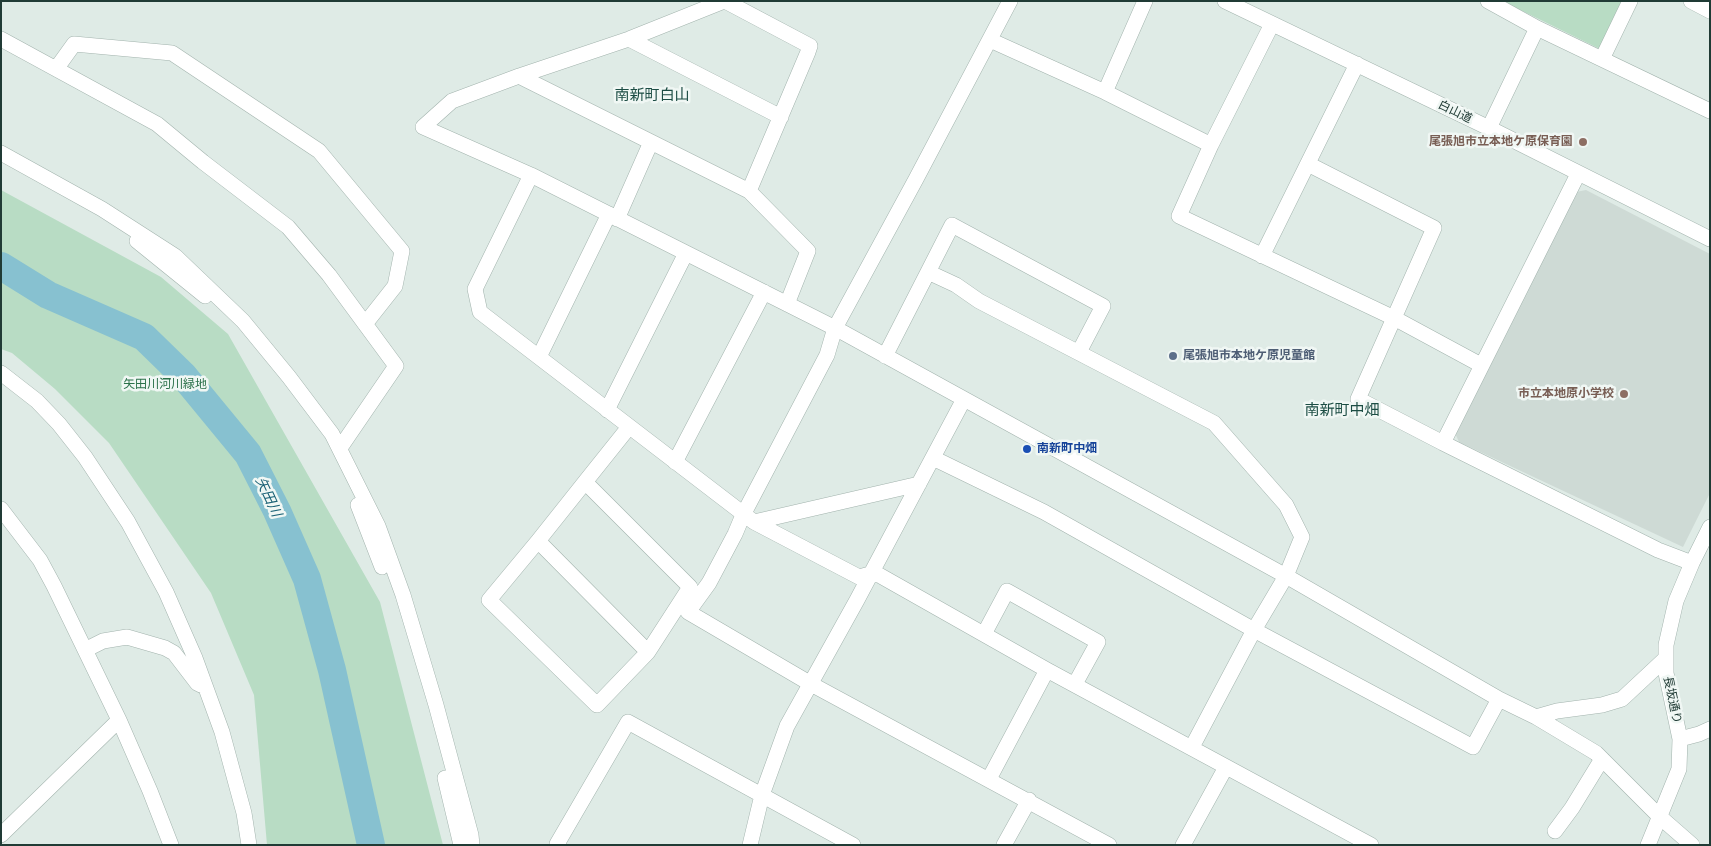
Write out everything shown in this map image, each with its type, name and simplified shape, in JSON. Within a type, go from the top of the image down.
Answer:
[{"type":"street","points":[[749,191],[810,46],[724,1],[629,39],[452,101],[423,127],[531,176],[836,328],[1286,576],[1500,700],[1536,718],[1596,753],[1692,845]]},
{"type":"street","points":[[629,427],[490,600],[597,705],[648,652],[687,604],[709,583],[735,534],[749,519],[827,355],[836,328],[1010,1]]},
{"type":"street","points":[[1105,92],[1145,1]]},
{"type":"street","name":"白山道","points":[[1225,1],[1489,128],[1710,239]]},
{"type":"street","points":[[1488,1],[1537,28],[1710,111]]},
{"type":"street","points":[[1602,59],[1630,1]]},
{"type":"street","points":[[1691,1],[1710,10]]},
{"type":"street","points":[[1272,24],[1211,145],[1180,216],[1394,318],[1481,365]]},
{"type":"street","points":[[1489,128],[1537,28]]},
{"type":"street","points":[[1,38],[157,124],[288,227],[329,275],[396,366],[340,448]]},
{"type":"street","points":[[629,39],[781,118]]},
{"type":"street","points":[[990,40],[1105,92],[1211,145]]},
{"type":"street","points":[[56,69],[74,44],[172,53],[319,151],[402,251],[395,286],[366,324]]},
{"type":"street","points":[[1262,256],[1357,64]]},
{"type":"street","points":[[519,76],[749,191],[808,251],[787,304]]},
{"type":"street","points":[[538,357],[651,142]]},
{"type":"street","points":[[1,153],[102,208],[175,256],[243,321],[332,434],[378,526],[403,595],[436,705],[472,845]]},
{"type":"street","points":[[1,161],[82,206],[138,242],[220,309],[280,379],[317,429],[352,490],[386,576],[432,721],[461,845]]},
{"type":"street","points":[[1308,164],[1434,228],[1358,399],[1658,550],[1692,563]]},
{"type":"street","points":[[1443,443],[1578,174]]},
{"type":"street","points":[[531,176],[475,289],[480,312],[749,519],[859,577],[870,574],[879,575],[1047,670],[1371,845]]},
{"type":"street","points":[[885,356],[952,225],[1103,306],[1079,352]]},
{"type":"street","points":[[607,410],[686,253]]},
{"type":"street","points":[[928,272],[956,285],[979,301],[1214,423],[1286,505],[1302,537],[1286,576],[1254,630],[1192,747]]},
{"type":"street","points":[[675,462],[764,292]]},
{"type":"street","points":[[1,373],[37,401],[59,424],[109,491],[166,592],[195,658],[222,732],[244,812],[249,845]]},
{"type":"street","points":[[750,845],[762,795],[787,726],[964,399]]},
{"type":"street","points":[[933,458],[1044,512],[1254,630],[1473,747],[1500,700]]},
{"type":"street","points":[[585,482],[690,587],[687,604],[688,612],[810,684],[1029,800],[1109,845]]},
{"type":"street","points":[[749,519],[919,484]]},
{"type":"street","points":[[1,509],[40,560],[119,720],[171,845]]},
{"type":"street","name":"長坂通り","points":[[1648,845],[1679,769],[1680,739],[1666,673],[1666,645],[1676,601],[1710,527]]},
{"type":"street","points":[[538,541],[648,652]]},
{"type":"street","points":[[984,634],[1007,591],[1098,642],[1075,684]]},
{"type":"street","points":[[85,650],[103,641],[127,637],[165,648],[174,653],[197,683],[205,687]]},
{"type":"street","points":[[1536,718],[1557,711],[1622,699],[1666,658]]},
{"type":"street","points":[[989,779],[1047,670]]},
{"type":"street","points":[[1,835],[119,720]]},
{"type":"street","points":[[559,845],[557,844],[628,722],[853,845]]},
{"type":"street","points":[[1680,739],[1710,729]]},
{"type":"street","points":[[1555,831],[1572,808],[1602,759]]},
{"type":"street","points":[[1183,845],[1226,767]]},
{"type":"street","points":[[1004,845],[1029,800]]},
{"type":"shaded area","points":[[1586,190],[1710,254],[1710,493],[1683,547],[1459,442],[1455,433],[1576,192]]},
{"type":"green space","points":[[1502,1],[1623,1],[1600,49]]},
{"type":"green space","name":"矢田川河川緑地","points":[[1,190],[161,277],[228,334],[380,602],[443,845],[267,845],[254,695],[211,593],[109,443],[55,389],[12,353],[1,349]]},
{"type":"waterway","name":"矢田川","points":[[1,266],[48,295],[144,337],[183,375],[248,454],[277,511],[307,579],[332,670],[371,845]]},
{"type":"place","name":"尾張旭市立本地ケ原保育園","points":[[1583,142]]},
{"type":"place","name":"尾張旭市本地ケ原児童館","points":[[1173,356]]},
{"type":"place","name":"市立本地原小学校","points":[[1624,394]]},
{"type":"place","name":"南新町中畑","points":[[1027,449]]},
{"type":"district","name":"南新町白山","points":[[652,96]]},
{"type":"district","name":"南新町中畑","points":[[1342,411]]}]
